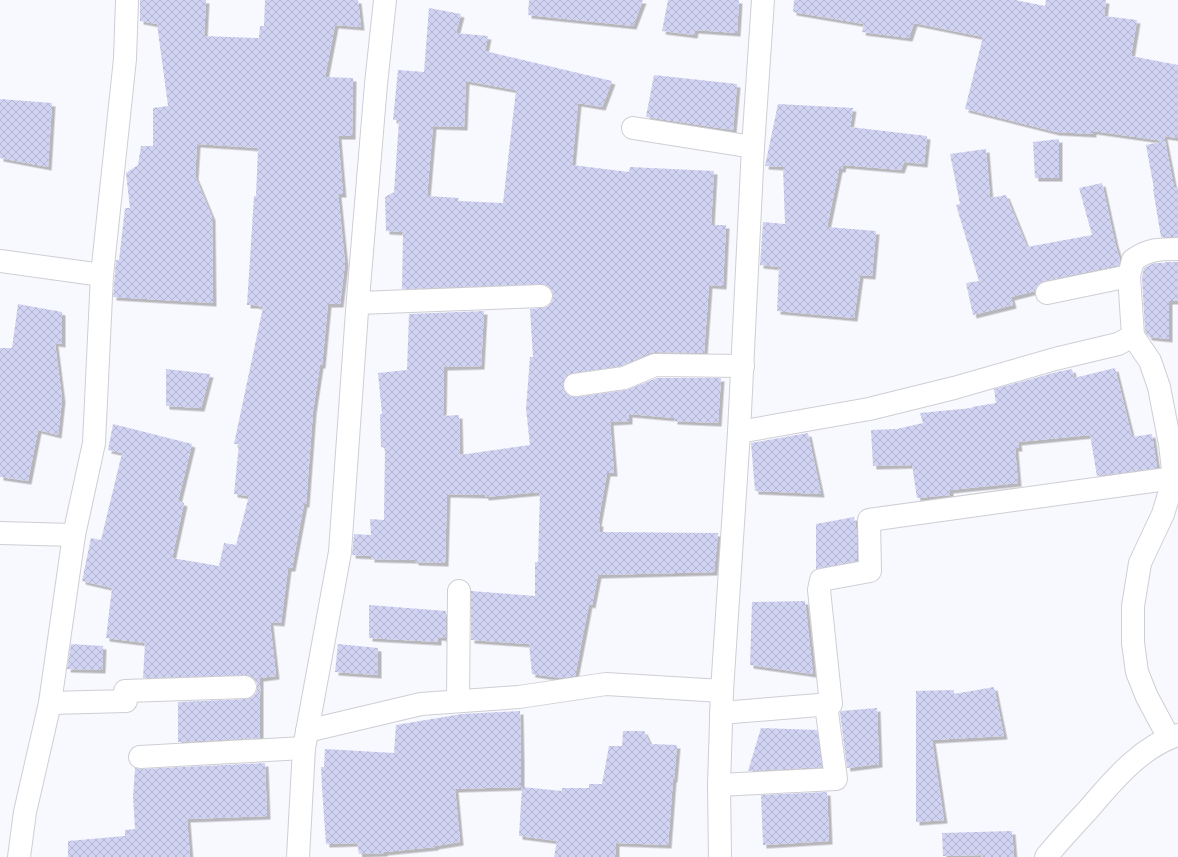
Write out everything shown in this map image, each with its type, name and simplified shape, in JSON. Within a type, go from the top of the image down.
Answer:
[{"type":"street","points":[[19,857],[25,812],[50,703],[74,535],[94,443],[102,275],[125,59],[127,0]]},
{"type":"street","points":[[298,857],[305,740],[340,552],[358,303],[376,84],[385,0]]},
{"type":"street","points":[[720,857],[718,785],[722,702],[743,366],[753,147],[763,0]]},
{"type":"street","points":[[633,128],[753,147]]},
{"type":"street","points":[[1046,857],[1135,760],[1151,748],[1173,737],[1147,697],[1137,672],[1133,643],[1133,606],[1140,563],[1163,514],[1174,478],[1170,444],[1159,387],[1150,361],[1133,336],[1129,276],[1133,260],[1142,254],[1158,249],[1178,249]]},
{"type":"street","points":[[0,261],[102,275]]},
{"type":"street","points":[[1047,293],[1129,276]]},
{"type":"street","points":[[358,303],[541,296]]},
{"type":"street","points":[[739,432],[869,409],[954,388],[1054,359],[1118,344],[1133,336]]},
{"type":"street","points":[[576,385],[624,378],[655,365],[743,366]]},
{"type":"street","points":[[140,757],[305,740],[421,704],[519,697],[606,684],[722,702],[831,704],[819,590],[821,580],[870,571],[868,520],[1174,478]]},
{"type":"street","points":[[0,533],[74,535]]},
{"type":"street","points":[[458,701],[459,591]]},
{"type":"street","points":[[50,703],[126,702],[125,691],[245,687]]},
{"type":"street","points":[[718,785],[836,779],[826,705]]},
{"type":"building","points":[[140,0],[206,0],[204,36],[259,38],[260,26],[264,26],[265,0],[358,0],[361,27],[335,25],[325,77],[353,78],[352,136],[338,136],[343,194],[338,194],[345,263],[340,304],[328,304],[322,365],[320,365],[313,411],[306,504],[304,504],[292,568],[288,568],[281,623],[270,622],[276,676],[260,678],[260,738],[178,742],[178,702],[246,699],[252,697],[256,693],[256,681],[251,676],[245,675],[143,678],[145,643],[106,638],[112,588],[82,581],[91,538],[101,540],[122,453],[108,450],[113,424],[192,444],[178,501],[184,503],[172,558],[219,566],[224,543],[236,545],[249,496],[234,494],[239,444],[234,444],[263,307],[247,305],[254,196],[256,196],[258,148],[197,144],[195,176],[212,217],[213,303],[113,297],[116,260],[119,260],[125,208],[130,208],[126,173],[138,165],[141,146],[153,146],[153,108],[168,106],[157,24],[140,21]]},
{"type":"building","points":[[529,0],[643,0],[633,26],[528,15]]},
{"type":"building","points":[[668,0],[739,0],[737,33],[695,30],[694,35],[662,31]]},
{"type":"building","points":[[794,0],[1015,0],[1045,6],[1046,0],[1106,0],[1104,16],[1137,20],[1131,56],[1178,65],[1178,138],[1164,136],[1174,187],[1178,187],[1178,237],[1161,237],[1146,145],[1164,141],[1093,131],[1093,134],[1056,132],[965,109],[983,37],[914,23],[909,38],[862,32],[864,24],[793,12]]},
{"type":"building","points":[[429,8],[461,14],[456,33],[488,36],[485,51],[612,81],[602,107],[578,103],[572,165],[629,172],[630,167],[714,171],[711,225],[726,225],[723,286],[709,285],[704,353],[650,353],[621,366],[567,375],[563,381],[563,386],[565,392],[570,396],[576,397],[626,390],[657,378],[721,378],[718,423],[674,421],[674,418],[629,414],[629,421],[610,422],[614,473],[607,473],[598,523],[600,523],[599,532],[718,533],[714,572],[598,575],[592,605],[589,604],[575,676],[561,678],[532,674],[529,644],[471,640],[471,591],[535,596],[535,562],[538,562],[540,492],[485,497],[485,495],[447,494],[445,563],[415,562],[415,560],[371,559],[371,556],[352,555],[354,534],[371,535],[370,519],[384,520],[385,448],[381,447],[380,414],[382,414],[378,373],[407,370],[409,314],[484,311],[481,366],[444,367],[443,416],[459,415],[460,455],[530,445],[526,409],[530,357],[533,357],[530,309],[547,307],[552,302],[553,296],[551,289],[546,285],[541,284],[402,289],[403,232],[386,231],[385,197],[394,192],[399,120],[393,120],[398,70],[424,72]],"holes":[[[466,81],[516,90],[503,203],[458,201],[459,198],[427,196],[433,126],[464,127]]]},
{"type":"building","points":[[654,75],[737,84],[733,130],[646,117]]},
{"type":"building","points":[[0,99],[52,103],[48,167],[0,158]]},
{"type":"building","points":[[778,104],[853,108],[850,127],[927,136],[924,164],[904,162],[901,170],[843,165],[842,169],[839,169],[827,227],[876,231],[872,276],[860,275],[854,318],[777,311],[779,267],[760,265],[763,222],[785,224],[783,167],[765,166]]},
{"type":"building","points":[[1059,139],[1059,178],[1035,178],[1033,142]]},
{"type":"building","points":[[986,149],[990,198],[1006,195],[1027,247],[1092,235],[1079,188],[1102,183],[1120,260],[1119,265],[1044,281],[1038,284],[1035,291],[1011,297],[1013,305],[973,315],[966,283],[979,281],[956,205],[960,204],[950,154]]},
{"type":"building","points":[[1178,262],[1178,301],[1169,301],[1169,339],[1149,337],[1145,332],[1142,277],[1144,268],[1154,263]]},
{"type":"building","points":[[18,304],[62,312],[62,344],[55,343],[62,399],[58,435],[38,430],[28,481],[0,477],[0,348],[12,348]]},
{"type":"building","points":[[1115,368],[1132,437],[1152,434],[1157,468],[1097,476],[1090,435],[1018,442],[1019,448],[1015,448],[1018,483],[950,490],[950,495],[917,498],[912,465],[873,466],[871,430],[897,429],[923,423],[920,413],[972,408],[996,403],[994,389],[1057,372],[1072,369],[1074,378]]},
{"type":"building","points":[[166,369],[210,374],[201,408],[166,406]]},
{"type":"building","points":[[808,433],[821,494],[755,491],[751,443]]},
{"type":"building","points":[[854,517],[857,534],[857,561],[816,569],[816,524]]},
{"type":"building","points":[[805,601],[813,674],[750,665],[752,602]]},
{"type":"building","points":[[369,605],[446,611],[446,638],[438,637],[438,642],[369,638]]},
{"type":"building","points":[[71,644],[103,646],[102,670],[67,669]]},
{"type":"building","points":[[338,644],[378,648],[378,675],[335,672]]},
{"type":"building","points":[[994,687],[1004,736],[932,740],[944,820],[916,822],[916,691],[954,690],[954,694]]},
{"type":"building","points":[[877,708],[879,764],[847,768],[840,713],[841,711]]},
{"type":"building","points":[[520,711],[521,787],[455,789],[460,842],[435,847],[384,853],[359,854],[357,843],[326,844],[321,767],[324,767],[325,749],[394,753],[396,725],[462,714]]},
{"type":"building","points":[[761,728],[817,730],[822,767],[748,771]]},
{"type":"building","points":[[623,731],[644,731],[650,744],[677,745],[668,845],[616,843],[616,857],[554,857],[557,841],[519,836],[522,787],[562,791],[562,788],[589,788],[589,784],[602,784],[609,746],[622,746]]},
{"type":"building","points":[[265,763],[267,816],[187,819],[190,857],[68,857],[68,841],[125,836],[125,830],[135,829],[133,797],[135,768],[141,769]]},
{"type":"building","points":[[827,792],[829,841],[763,845],[761,795]]},
{"type":"building","points":[[1012,831],[1014,857],[981,857],[981,855],[943,856],[942,833]]}]
